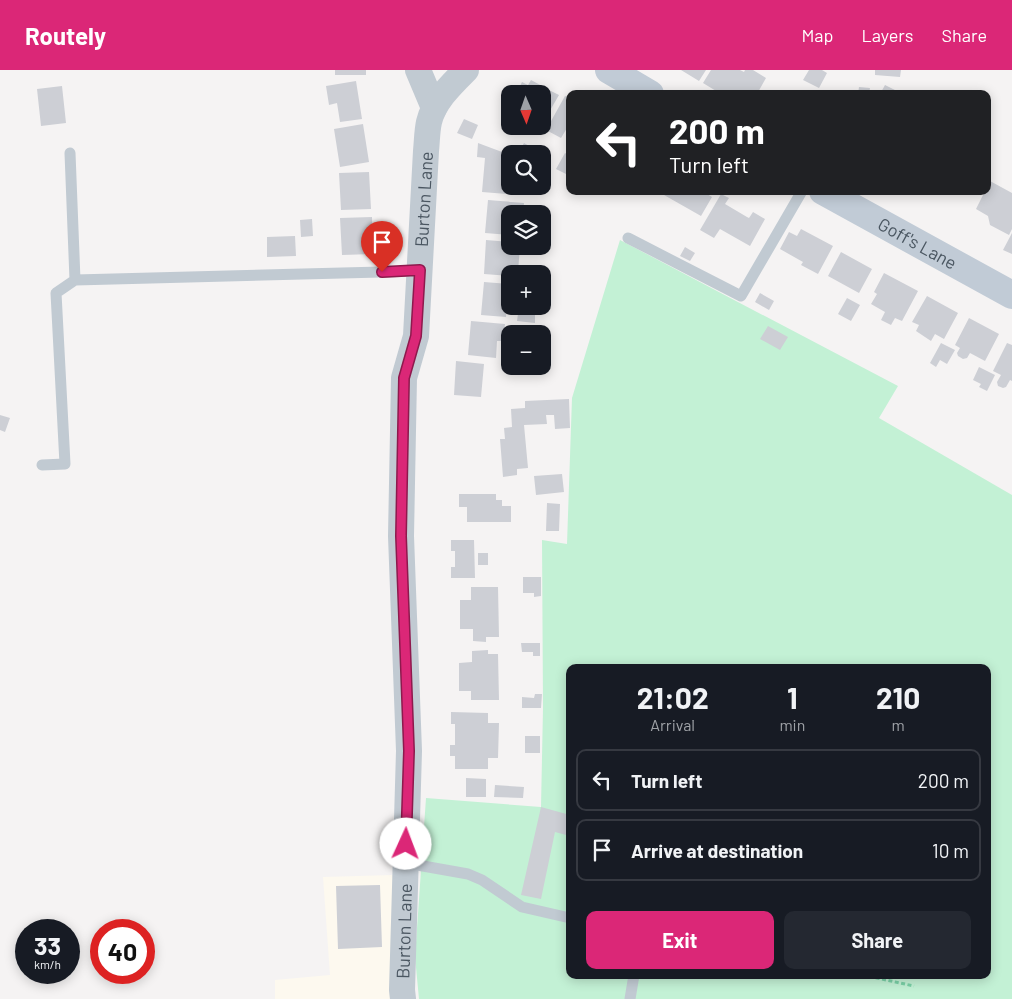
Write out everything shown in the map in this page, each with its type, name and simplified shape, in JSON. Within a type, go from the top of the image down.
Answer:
[{"type":"main road","points":[[609,70],[643,90]]},
{"type":"main road","name":"Goff's Lane","points":[[830,195],[1012,295]]},
{"type":"street","points":[[418,70],[434,108]]},
{"type":"street","name":"Burton Lane","points":[[403,999],[409,751],[401,536],[404,378],[416,336],[429,122],[434,108],[449,87],[466,70]]},
{"type":"lane","points":[[70,153],[75,280]]},
{"type":"lane","points":[[628,238],[741,296],[800,195]]},
{"type":"lane","points":[[42,465],[65,464],[56,293],[75,280],[420,270]]},
{"type":"lane","points":[[406,863],[468,874],[482,880],[522,907],[566,917]]},
{"type":"lane","points":[[630,999],[633,979]]},
{"type":"path","points":[[882,979],[914,986]]},
{"type":"shaded area","points":[[393,875],[391,999],[275,999],[275,980],[330,975],[323,877]]},
{"type":"green space","points":[[620,240],[898,386],[879,418],[1012,495],[1012,999],[419,999],[415,957],[426,798],[541,807],[543,708],[542,540],[567,544],[572,398]]},
{"type":"building","points":[[335,70],[366,70],[366,75],[335,75]]},
{"type":"building","points":[[681,70],[706,70],[699,81]]},
{"type":"building","points":[[711,70],[740,70],[744,72],[745,70],[753,70],[766,78],[759,90],[714,90],[703,83]]},
{"type":"building","points":[[809,70],[822,70],[827,73],[819,88],[803,80]]},
{"type":"building","points":[[875,70],[901,70],[900,77],[875,75]]},
{"type":"building","points":[[531,80],[540,85],[528,85]]},
{"type":"building","points":[[356,81],[362,119],[340,122],[337,103],[329,105],[326,86]]},
{"type":"building","points":[[885,85],[895,90],[882,90]]},
{"type":"building","points":[[62,86],[66,123],[41,126],[37,89]]},
{"type":"building","points":[[859,87],[870,88],[870,90],[859,90]]},
{"type":"building","points":[[551,91],[559,95],[551,109]]},
{"type":"building","points":[[565,96],[566,130],[561,138],[551,133],[551,121]]},
{"type":"building","points":[[464,119],[478,125],[472,139],[457,133]]},
{"type":"building","points":[[363,124],[369,162],[340,167],[334,129]]},
{"type":"building","points":[[478,143],[501,152],[501,194],[482,192],[485,158],[477,157]]},
{"type":"building","points":[[565,153],[566,154],[566,174],[556,169]]},
{"type":"building","points":[[369,172],[371,209],[341,210],[339,173]]},
{"type":"building","points":[[991,182],[1012,193],[1012,229],[1009,235],[990,225],[988,216],[976,209],[983,195],[991,195]]},
{"type":"building","points":[[664,195],[709,195],[712,197],[701,216]]},
{"type":"building","points":[[720,195],[729,198],[725,204],[747,217],[749,218],[753,212],[765,219],[750,246],[720,229],[714,238],[700,230]]},
{"type":"building","points":[[488,200],[524,203],[524,205],[501,205],[501,234],[485,233]]},
{"type":"building","points":[[372,217],[373,254],[342,255],[340,218]]},
{"type":"building","points":[[312,219],[313,236],[301,237],[300,220]]},
{"type":"building","points":[[801,229],[833,246],[818,274],[801,265],[803,262],[780,249],[789,232],[797,236]]},
{"type":"building","points":[[1012,233],[1012,254],[1003,250]]},
{"type":"building","points":[[295,236],[296,256],[267,257],[267,237]]},
{"type":"building","points":[[486,240],[501,241],[501,255],[519,255],[519,265],[501,265],[501,275],[484,274]]},
{"type":"building","points":[[685,247],[695,253],[690,261],[680,256]]},
{"type":"building","points":[[841,252],[872,269],[859,293],[828,276]]},
{"type":"building","points":[[884,273],[918,291],[902,321],[895,318],[891,325],[881,320],[885,312],[871,304],[877,294],[874,292]]},
{"type":"building","points":[[484,282],[501,283],[501,315],[506,315],[506,317],[481,315]]},
{"type":"building","points":[[760,293],[774,301],[769,310],[755,302]]},
{"type":"building","points":[[927,296],[958,313],[944,339],[935,334],[931,341],[916,331],[919,325],[912,322]]},
{"type":"building","points":[[847,298],[860,305],[851,321],[838,314]]},
{"type":"building","points":[[518,315],[535,315],[535,323],[517,321]]},
{"type":"building","points":[[969,318],[999,334],[985,361],[970,353],[967,358],[963,359],[958,356],[957,353],[960,348],[955,345]]},
{"type":"building","points":[[471,321],[505,324],[501,325],[501,341],[497,341],[496,358],[468,355]]},
{"type":"building","points":[[768,326],[788,337],[780,350],[760,339]]},
{"type":"building","points":[[941,343],[955,350],[947,364],[940,360],[936,367],[930,363]]},
{"type":"building","points":[[1007,343],[1012,345],[1012,381],[1010,380],[1006,387],[1003,388],[998,386],[997,382],[1001,375],[993,371]]},
{"type":"building","points":[[456,361],[484,364],[481,397],[454,395]]},
{"type":"building","points":[[979,367],[995,375],[987,391],[979,387],[981,384],[973,380]]},
{"type":"building","points":[[569,399],[570,428],[555,429],[554,415],[546,415],[547,424],[524,425],[528,468],[517,469],[517,475],[503,477],[500,439],[505,439],[504,428],[512,427],[511,409],[525,408],[525,401]]},
{"type":"building","points":[[0,415],[10,418],[5,432],[0,430]]},
{"type":"building","points":[[562,474],[564,492],[536,495],[534,476]]},
{"type":"building","points":[[459,494],[496,494],[496,500],[502,500],[502,506],[511,506],[511,522],[467,522],[467,507],[459,507]]},
{"type":"building","points":[[547,503],[560,504],[559,531],[546,531]]},
{"type":"building","points":[[451,540],[474,540],[475,578],[451,578],[451,567],[455,567],[455,551],[451,551]]},
{"type":"building","points":[[478,553],[488,553],[488,565],[478,565]]},
{"type":"building","points":[[523,577],[541,577],[541,596],[534,597],[534,593],[523,593]]},
{"type":"building","points":[[471,587],[498,587],[499,637],[486,637],[486,642],[473,641],[473,629],[460,629],[460,600],[471,600]]},
{"type":"building","points":[[521,643],[540,643],[540,656],[533,656],[533,652],[522,652]]},
{"type":"building","points":[[488,650],[488,654],[498,654],[499,700],[471,700],[471,691],[459,691],[459,663],[472,662],[472,651]]},
{"type":"building","points":[[535,694],[542,694],[541,708],[522,708],[522,697],[534,698]]},
{"type":"building","points":[[451,712],[488,713],[488,723],[499,723],[498,758],[488,758],[488,769],[455,769],[455,756],[450,756],[450,745],[455,745],[455,724],[451,724]]},
{"type":"building","points":[[525,736],[540,736],[540,753],[525,753]]},
{"type":"building","points":[[466,778],[486,779],[486,797],[466,797]]},
{"type":"building","points":[[495,785],[524,787],[523,798],[494,797]]},
{"type":"building","points":[[541,807],[566,814],[566,835],[555,832],[541,899],[521,895]]},
{"type":"building","points":[[380,885],[382,947],[338,949],[336,886]]},
{"type":"route","points":[[382,272],[420,270],[416,336],[404,378],[401,536],[409,751],[406,844]]}]
